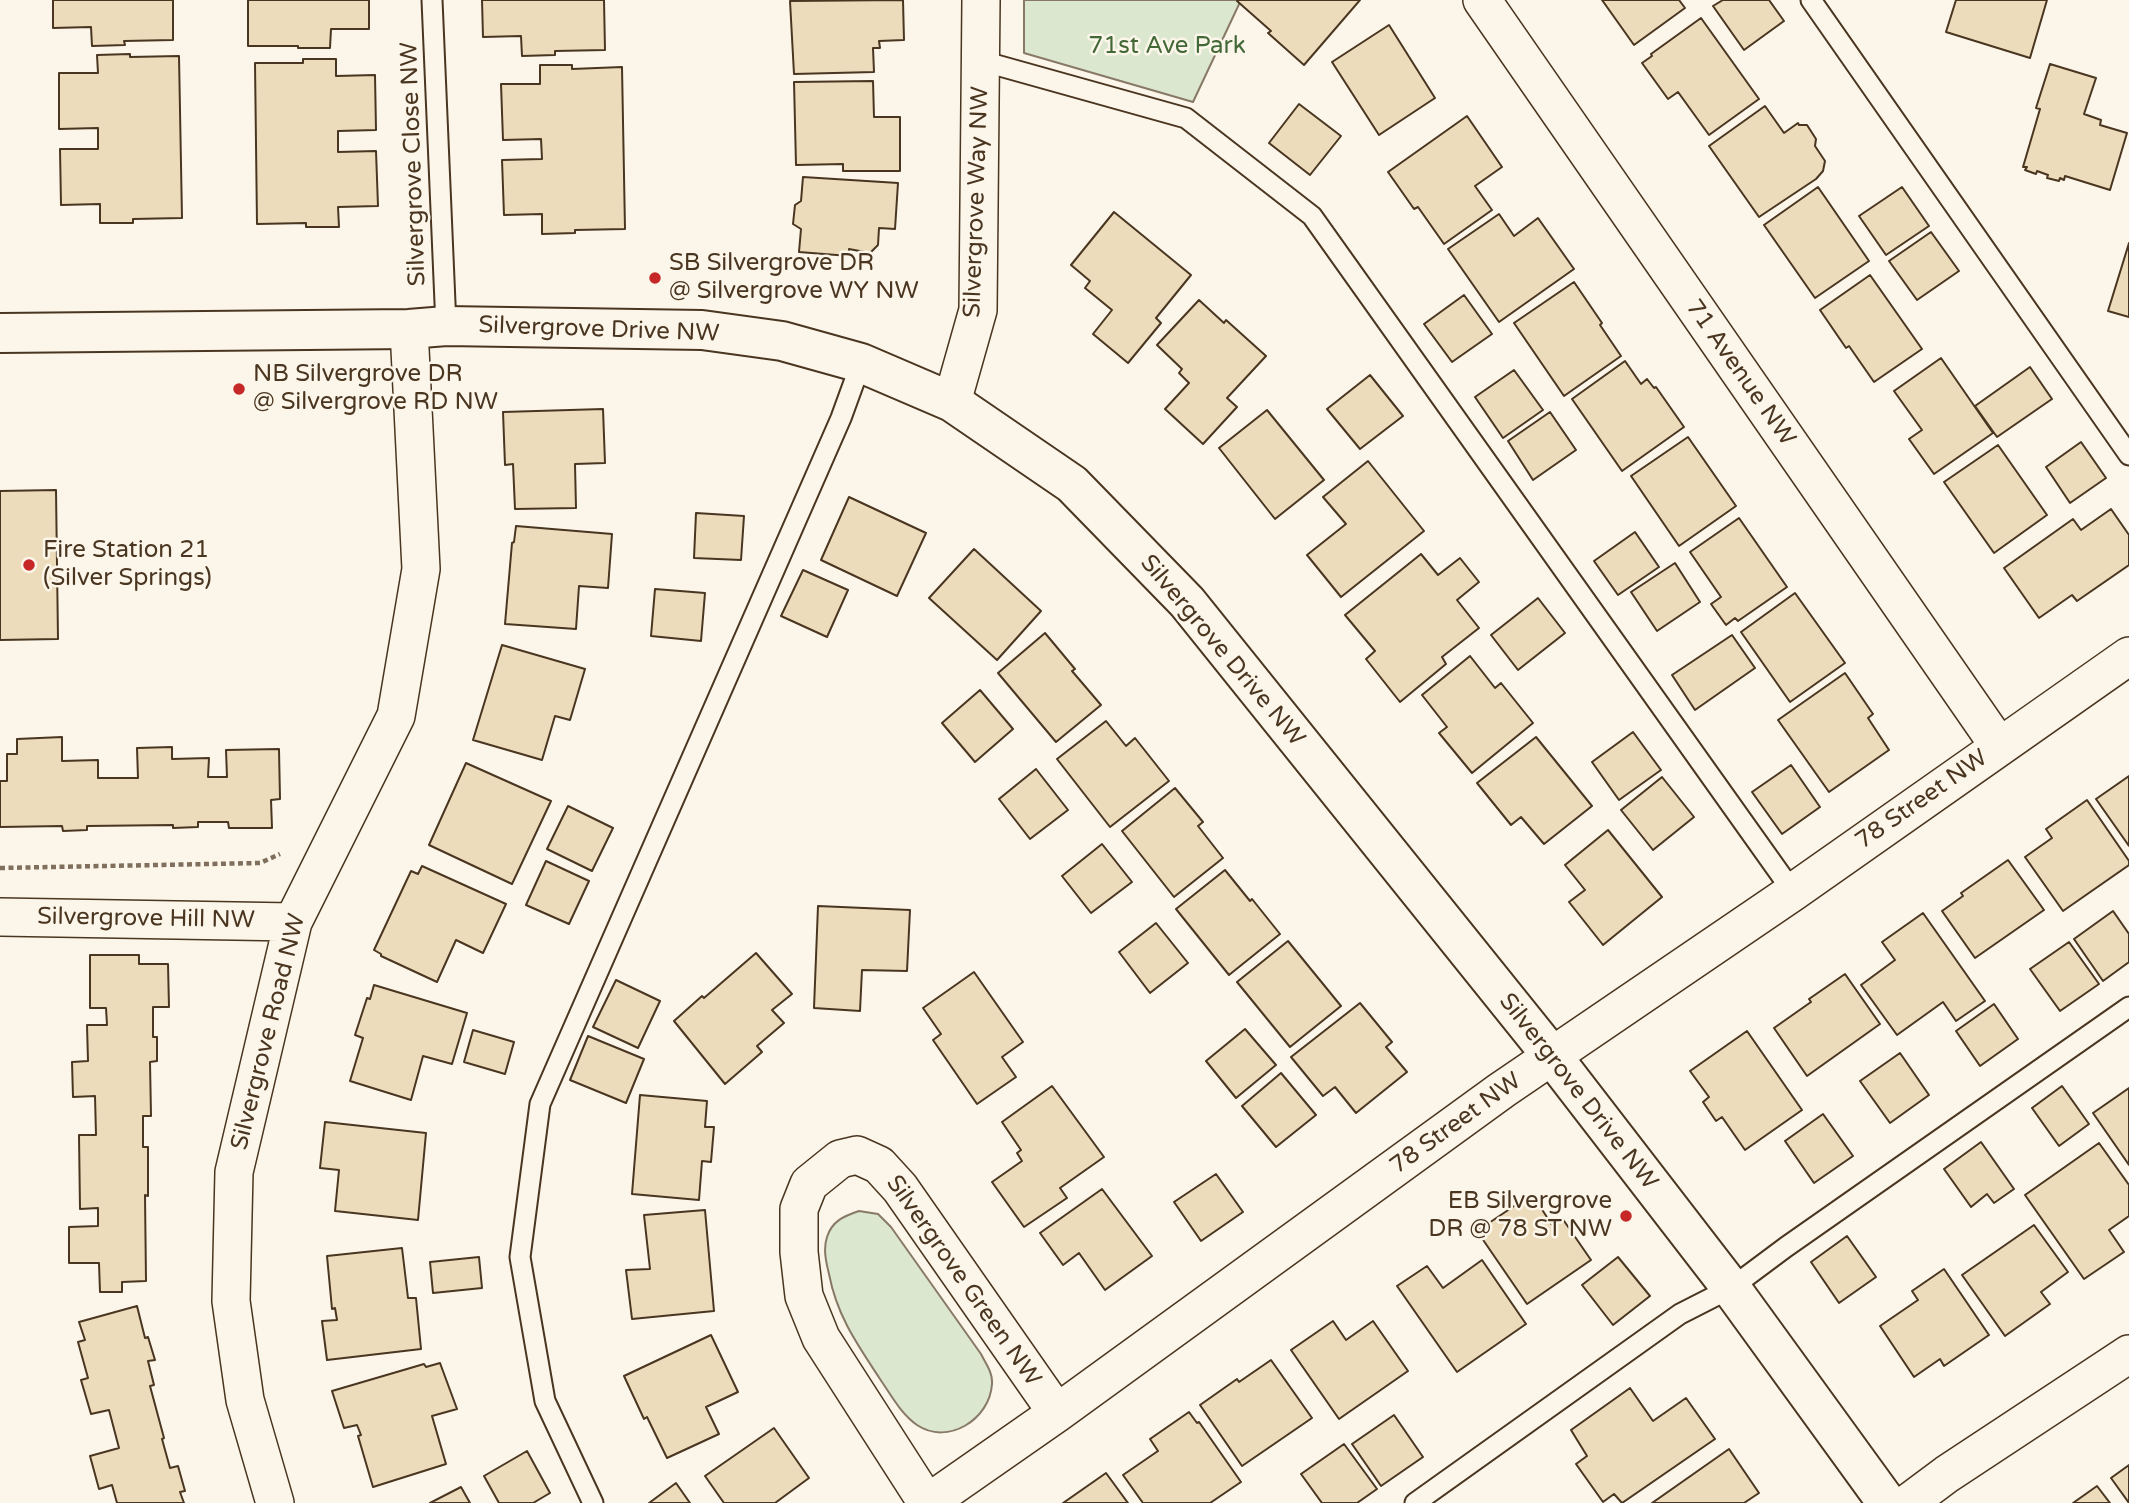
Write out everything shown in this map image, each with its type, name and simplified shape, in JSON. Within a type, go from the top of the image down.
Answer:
[{"type":"street","name":"Silvergrove Way NW","points":[[952,402],[978,310],[981,0]]},
{"type":"street","name":"71 Avenue NW","points":[[1482,0],[1999,746]]},
{"type":"street","name":"Silvergrove Drive NW","points":[[0,333],[427,328],[702,330],[782,341],[861,363],[952,402],[1072,484],[1187,602],[1552,1056],[1731,1288],[1887,1503]]},
{"type":"street","name":"Silvergrove Road NW","points":[[275,1503],[245,1400],[231,1301],[234,1172],[293,922],[396,716],[421,569],[427,328]]},
{"type":"street","name":"78 Street NW","points":[[927,1503],[1057,1413],[1552,1056],[1793,892],[2129,656]]},
{"type":"street","name":"Silvergrove Hill NW","points":[[0,917],[293,922]]},
{"type":"street","name":"Silvergrove Green NW","points":[[927,1503],[821,1338],[804,1296],[797,1230],[799,1209],[809,1184],[840,1159],[857,1155],[879,1165],[900,1188],[1057,1413]]},
{"type":"street","points":[[1908,1503],[1947,1474],[2129,1354]]},
{"type":"lane","name":"Silvergrove Close NW","points":[[427,328],[432,0]]},
{"type":"lane","points":[[1811,0],[2129,455]]},
{"type":"lane","points":[[982,61],[1186,118],[1312,216],[1793,892]]},
{"type":"lane","points":[[0,313],[0,333]]},
{"type":"lane","points":[[593,1503],[545,1401],[520,1257],[540,1104],[841,418],[861,363]]},
{"type":"lane","points":[[1415,1503],[1680,1314],[1731,1288],[2129,1007]]},
{"type":"path","points":[[0,868],[260,863],[279,856],[285,847]]},
{"type":"green space","name":"71st Ave Park","points":[[1024,0],[1241,0],[1193,102],[1024,53]]},
{"type":"green space","points":[[859,1211],[878,1214],[891,1227],[989,1369],[992,1384],[989,1397],[976,1418],[965,1426],[942,1432],[929,1431],[911,1421],[892,1398],[843,1316],[825,1256],[826,1242],[835,1223]]},
{"type":"building","points":[[53,0],[173,0],[173,40],[124,41],[125,45],[92,46],[91,27],[53,28]]},
{"type":"building","points":[[248,0],[369,0],[369,29],[331,29],[330,48],[248,46]]},
{"type":"building","points":[[482,0],[604,0],[605,50],[555,51],[555,55],[522,56],[521,36],[483,37]]},
{"type":"building","points":[[903,0],[904,40],[879,41],[880,48],[873,48],[874,72],[794,74],[790,1]]},
{"type":"building","points":[[1238,0],[1360,0],[1304,65],[1268,33],[1271,31]]},
{"type":"building","points":[[1602,0],[1679,0],[1685,8],[1634,45]]},
{"type":"building","points":[[1723,0],[1769,0],[1784,21],[1744,50],[1713,6]]},
{"type":"building","points":[[1956,0],[2047,0],[2030,58],[1946,32]]},
{"type":"building","points":[[1701,18],[1759,99],[1709,135],[1678,92],[1668,99],[1642,63]]},
{"type":"building","points":[[1389,25],[1435,98],[1379,135],[1332,62]]},
{"type":"building","points":[[130,54],[130,57],[179,56],[182,218],[100,223],[100,204],[61,205],[60,149],[98,149],[98,128],[59,129],[59,73],[98,73],[97,55]]},
{"type":"building","points":[[303,59],[336,59],[336,76],[375,75],[376,130],[338,131],[338,152],[376,151],[378,206],[338,207],[339,227],[306,227],[306,223],[257,224],[255,63],[303,63]]},
{"type":"building","points":[[2050,64],[2096,78],[2084,114],[2101,120],[2100,125],[2127,133],[2110,190],[2065,176],[2064,180],[2060,178],[2059,181],[2047,178],[2048,175],[2037,171],[2036,174],[2023,167],[2040,109],[2036,108]]},
{"type":"building","points":[[540,65],[572,65],[572,69],[622,67],[625,229],[542,234],[542,214],[504,215],[502,160],[542,159],[541,139],[503,140],[501,84],[540,84]]},
{"type":"building","points":[[873,81],[874,117],[900,117],[900,171],[843,171],[843,164],[796,165],[794,82]]},
{"type":"building","points":[[1299,104],[1341,136],[1310,175],[1269,143]]},
{"type":"building","points":[[1765,106],[1784,133],[1798,123],[1807,125],[1816,139],[1815,146],[1825,161],[1823,171],[1816,179],[1759,217],[1709,146]]},
{"type":"building","points":[[1467,116],[1502,167],[1475,186],[1492,210],[1444,244],[1418,207],[1414,209],[1388,172]]},
{"type":"building","points":[[803,177],[898,183],[895,229],[879,228],[878,245],[870,253],[849,249],[849,256],[799,252],[801,229],[793,224],[795,205],[801,201]]},
{"type":"building","points":[[1818,187],[1869,261],[1815,298],[1764,225]]},
{"type":"building","points":[[1902,187],[1929,226],[1886,255],[1859,216]]},
{"type":"building","points":[[1114,212],[1191,275],[1156,318],[1161,323],[1128,363],[1093,334],[1112,310],[1085,288],[1090,281],[1071,265]]},
{"type":"building","points":[[1499,214],[1514,236],[1538,218],[1574,269],[1499,322],[1448,249]]},
{"type":"building","points":[[1931,232],[1959,271],[1917,300],[1889,261]]},
{"type":"building","points":[[2129,243],[2129,317],[2108,311]]},
{"type":"building","points":[[1870,275],[1922,349],[1874,382],[1820,310]]},
{"type":"building","points":[[1574,282],[1621,356],[1564,396],[1514,323]]},
{"type":"building","points":[[1464,295],[1492,334],[1452,362],[1424,324]]},
{"type":"building","points":[[1199,300],[1266,356],[1227,398],[1237,407],[1203,444],[1165,409],[1189,383],[1179,373],[1182,369],[1157,345]]},
{"type":"building","points":[[1941,358],[1993,433],[1934,474],[1909,439],[1922,430],[1894,391]]},
{"type":"building","points":[[1625,361],[1641,384],[1647,379],[1656,387],[1684,427],[1622,471],[1572,399]]},
{"type":"building","points":[[2030,367],[2052,399],[1997,437],[1975,406]]},
{"type":"building","points":[[1514,370],[1543,410],[1503,438],[1475,397]]},
{"type":"building","points":[[1370,375],[1403,416],[1360,449],[1327,409]]},
{"type":"building","points":[[603,409],[605,463],[575,464],[576,508],[515,509],[513,464],[505,465],[503,412]]},
{"type":"building","points":[[1267,410],[1324,480],[1275,519],[1219,448]]},
{"type":"building","points":[[1550,412],[1576,450],[1533,480],[1508,441]]},
{"type":"building","points":[[1688,437],[1736,506],[1679,546],[1631,476]]},
{"type":"building","points":[[2081,442],[2106,478],[2070,503],[2046,467]]},
{"type":"building","points":[[1998,445],[2047,515],[1994,553],[1944,482]]},
{"type":"building","points":[[1368,461],[1424,531],[1341,597],[1307,555],[1346,524],[1323,497]]},
{"type":"building","name":"Fire Station 21 (Silver Springs)","points":[[56,490],[58,639],[0,640],[0,491]]},
{"type":"building","points":[[849,497],[926,533],[897,596],[821,560]]},
{"type":"building","points":[[2111,509],[2129,535],[2129,565],[2077,601],[2072,595],[2039,618],[2004,568],[2073,519],[2081,530]]},
{"type":"building","points":[[696,513],[744,516],[741,560],[694,558]]},
{"type":"building","points":[[1739,518],[1787,587],[1738,621],[1735,618],[1726,625],[1711,604],[1721,597],[1690,552]]},
{"type":"building","points":[[516,526],[612,534],[608,588],[579,586],[576,629],[505,624]]},
{"type":"building","points":[[1635,532],[1659,567],[1618,595],[1594,561]]},
{"type":"building","points":[[974,549],[1041,611],[997,660],[929,598]]},
{"type":"building","points":[[1421,554],[1438,575],[1460,558],[1479,582],[1457,600],[1479,628],[1442,657],[1446,664],[1400,702],[1366,659],[1375,651],[1345,615]]},
{"type":"building","points":[[1675,563],[1700,602],[1657,631],[1631,592]]},
{"type":"building","points":[[803,570],[848,590],[827,637],[781,616]]},
{"type":"building","points":[[655,589],[705,593],[701,641],[651,636]]},
{"type":"building","points":[[1795,593],[1845,663],[1790,702],[1741,632]]},
{"type":"building","points":[[1538,598],[1565,633],[1518,670],[1491,635]]},
{"type":"building","points":[[1045,633],[1101,705],[1056,742],[998,673]]},
{"type":"building","points":[[1732,635],[1755,668],[1695,710],[1672,675]]},
{"type":"building","points":[[502,645],[585,669],[570,720],[555,716],[542,760],[473,740]]},
{"type":"building","points":[[1470,656],[1495,688],[1501,683],[1533,723],[1472,773],[1439,733],[1447,727],[1422,695]]},
{"type":"building","points":[[1845,673],[1873,714],[1868,718],[1889,750],[1829,792],[1778,720]]},
{"type":"building","points":[[980,690],[1013,729],[975,762],[942,723]]},
{"type":"building","points":[[1106,721],[1126,746],[1135,738],[1169,781],[1110,827],[1057,759]]},
{"type":"building","points":[[1633,732],[1661,770],[1619,800],[1592,762]]},
{"type":"building","points":[[62,737],[62,761],[98,760],[98,778],[138,778],[137,748],[172,747],[172,759],[209,758],[208,777],[227,777],[226,750],[279,749],[280,799],[271,800],[272,828],[229,828],[228,822],[198,822],[198,827],[173,828],[173,825],[87,826],[87,830],[63,831],[62,826],[0,827],[0,781],[7,781],[7,754],[17,754],[17,739]]},
{"type":"building","points":[[1536,737],[1592,806],[1544,844],[1521,817],[1511,825],[1477,783]]},
{"type":"building","points":[[466,763],[551,801],[512,884],[429,845]]},
{"type":"building","points":[[1791,765],[1820,807],[1782,834],[1752,792]]},
{"type":"building","points":[[1036,769],[1068,810],[1030,839],[999,799]]},
{"type":"building","points":[[2129,776],[2129,846],[2096,799]]},
{"type":"building","points":[[1662,777],[1694,817],[1653,850],[1621,810]]},
{"type":"building","points":[[1175,788],[1203,822],[1198,826],[1223,858],[1174,897],[1122,831]]},
{"type":"building","points":[[2087,800],[2129,861],[2129,865],[2063,911],[2025,857],[2052,838],[2046,829]]},
{"type":"building","points":[[568,806],[613,828],[592,871],[547,849]]},
{"type":"building","points":[[1608,830],[1662,897],[1603,945],[1569,902],[1585,890],[1565,865]]},
{"type":"building","points":[[1102,844],[1132,882],[1091,913],[1062,876]]},
{"type":"building","points":[[2008,860],[2044,910],[1975,958],[1942,911],[1963,896],[1961,893]]},
{"type":"building","points":[[546,861],[589,881],[569,924],[526,905]]},
{"type":"building","points":[[422,866],[506,904],[483,953],[456,940],[437,982],[381,956],[374,950],[411,871],[418,874]]},
{"type":"building","points":[[1225,870],[1280,934],[1229,975],[1176,909]]},
{"type":"building","points":[[818,906],[910,910],[907,971],[862,970],[860,1011],[814,1008]]},
{"type":"building","points":[[2113,911],[2129,934],[2129,962],[2103,981],[2074,939]]},
{"type":"building","points":[[1923,913],[1985,1001],[1956,1021],[1943,1002],[1897,1035],[1861,985],[1895,960],[1882,942]]},
{"type":"building","points":[[1156,923],[1188,963],[1150,993],[1119,952]]},
{"type":"building","points":[[1288,941],[1341,1006],[1290,1047],[1237,982]]},
{"type":"building","points":[[2069,942],[2099,984],[2060,1011],[2030,969]]},
{"type":"building","points":[[756,953],[792,994],[772,1010],[784,1023],[757,1046],[762,1052],[725,1084],[674,1021]]},
{"type":"building","points":[[90,955],[139,955],[139,964],[168,964],[169,1007],[153,1007],[153,1037],[157,1037],[157,1061],[150,1062],[151,1116],[143,1116],[143,1147],[148,1147],[148,1196],[145,1195],[146,1281],[122,1282],[122,1292],[100,1292],[99,1263],[69,1263],[69,1227],[98,1226],[98,1208],[80,1209],[79,1135],[96,1135],[95,1096],[73,1097],[72,1062],[88,1061],[87,1025],[107,1025],[106,1008],[90,1008]]},
{"type":"building","points":[[974,972],[1023,1042],[1002,1057],[1016,1077],[977,1104],[933,1040],[941,1034],[923,1008]]},
{"type":"building","points":[[1845,974],[1880,1024],[1807,1076],[1774,1028]]},
{"type":"building","points":[[616,980],[660,1001],[638,1048],[593,1027]]},
{"type":"building","points":[[374,985],[467,1013],[452,1064],[423,1056],[411,1100],[350,1081],[363,1038],[355,1035]]},
{"type":"building","points":[[1360,1003],[1392,1042],[1386,1047],[1407,1072],[1356,1113],[1335,1087],[1323,1096],[1291,1057]]},
{"type":"building","points":[[1994,1004],[2018,1039],[1980,1066],[1956,1031]]},
{"type":"building","points":[[1245,1029],[1276,1065],[1236,1098],[1206,1061]]},
{"type":"building","points":[[473,1030],[514,1042],[505,1074],[464,1062]]},
{"type":"building","points":[[1747,1031],[1802,1110],[1745,1150],[1722,1117],[1716,1121],[1703,1102],[1709,1097],[1690,1071]]},
{"type":"building","points":[[588,1036],[644,1059],[626,1103],[570,1080]]},
{"type":"building","points":[[1900,1053],[1929,1095],[1890,1123],[1860,1081]]},
{"type":"building","points":[[1281,1073],[1316,1115],[1276,1147],[1242,1106]]},
{"type":"building","points":[[1052,1086],[1104,1157],[1060,1188],[1067,1198],[1024,1227],[992,1182],[1022,1161],[1017,1153],[1021,1150],[1002,1122]]},
{"type":"building","points":[[2062,1086],[2089,1124],[2059,1146],[2032,1108]]},
{"type":"building","points":[[2129,1088],[2129,1165],[2093,1113]]},
{"type":"building","points":[[640,1095],[707,1101],[705,1127],[714,1127],[711,1162],[702,1161],[699,1200],[632,1194]]},
{"type":"building","points":[[1823,1114],[1853,1156],[1814,1183],[1785,1141]]},
{"type":"building","points":[[325,1122],[426,1133],[418,1220],[335,1211],[339,1170],[320,1168]]},
{"type":"building","points":[[1981,1142],[2014,1189],[1994,1203],[1987,1194],[1971,1207],[1944,1169]]},
{"type":"building","points":[[2099,1143],[2129,1185],[2129,1216],[2109,1230],[2124,1252],[2084,1279],[2025,1195]]},
{"type":"building","points":[[1216,1174],[1243,1212],[1201,1241],[1174,1202]]},
{"type":"building","points":[[1102,1189],[1152,1256],[1105,1290],[1079,1253],[1063,1265],[1040,1233]]},
{"type":"building","points":[[1532,1194],[1552,1225],[1562,1218],[1591,1260],[1527,1304],[1477,1231]]},
{"type":"building","points":[[705,1210],[714,1311],[632,1319],[626,1270],[650,1269],[644,1215]]},
{"type":"building","points":[[2034,1225],[2068,1272],[2041,1292],[2050,1304],[2005,1336],[1962,1275]]},
{"type":"building","points":[[1847,1236],[1876,1277],[1839,1303],[1811,1262]]},
{"type":"building","points":[[402,1248],[408,1298],[416,1298],[421,1349],[327,1360],[322,1321],[337,1320],[335,1308],[332,1309],[327,1256]]},
{"type":"building","points":[[479,1257],[482,1288],[433,1293],[430,1262]]},
{"type":"building","points":[[1618,1257],[1650,1296],[1613,1325],[1582,1285]]},
{"type":"building","points":[[1482,1260],[1526,1324],[1457,1372],[1397,1286],[1427,1266],[1443,1288]]},
{"type":"building","points":[[1944,1269],[1989,1335],[1944,1366],[1940,1359],[1914,1377],[1880,1326],[1918,1300],[1912,1291]]},
{"type":"building","points":[[137,1306],[145,1338],[148,1337],[155,1360],[148,1361],[154,1385],[150,1386],[164,1438],[162,1439],[170,1468],[178,1466],[185,1491],[180,1492],[184,1503],[117,1503],[112,1485],[99,1489],[90,1456],[119,1448],[109,1410],[91,1414],[81,1380],[88,1378],[78,1342],[85,1340],[79,1322]]},
{"type":"building","points":[[1333,1321],[1346,1340],[1373,1321],[1408,1371],[1339,1419],[1291,1350]]},
{"type":"building","points":[[711,1335],[738,1392],[706,1407],[719,1434],[667,1458],[647,1417],[644,1419],[624,1376]]},
{"type":"building","points":[[1271,1360],[1312,1418],[1242,1466],[1200,1405],[1237,1379],[1239,1382]]},
{"type":"building","points":[[440,1363],[457,1409],[432,1416],[446,1464],[373,1487],[357,1425],[344,1428],[332,1391],[424,1364],[426,1367]]},
{"type":"building","points":[[1630,1388],[1653,1421],[1686,1398],[1715,1439],[1622,1503],[1614,1494],[1603,1502],[1576,1464],[1587,1456],[1571,1430]]},
{"type":"building","points":[[1189,1412],[1241,1482],[1210,1503],[1143,1503],[1123,1475],[1158,1451],[1150,1439]]},
{"type":"building","points":[[1394,1415],[1423,1457],[1381,1486],[1352,1444]]},
{"type":"building","points":[[774,1428],[809,1478],[775,1503],[724,1503],[705,1476]]},
{"type":"building","points":[[1344,1444],[1377,1489],[1357,1503],[1322,1503],[1301,1474]]},
{"type":"building","points":[[1729,1449],[1759,1493],[1744,1503],[1652,1503]]},
{"type":"building","points":[[527,1451],[550,1493],[533,1503],[499,1503],[484,1476]]},
{"type":"building","points":[[2129,1465],[2129,1503],[2111,1478]]},
{"type":"building","points":[[1106,1473],[1128,1503],[1063,1503]]},
{"type":"building","points":[[676,1483],[690,1503],[649,1503]]},
{"type":"building","points":[[2097,1486],[2110,1503],[2073,1503]]},
{"type":"building","points":[[461,1487],[470,1503],[430,1503]]},
{"type":"place","name":"SB Silvergrove DR @ Silvergrove WY NW","points":[[655,278]]},
{"type":"place","name":"NB Silvergrove DR @ Silvergrove RD NW","points":[[239,389]]},
{"type":"place","name":"Fire Station 21 (Silver Springs)","points":[[29,565]]},
{"type":"place","name":"EB Silvergrove DR @ 78 ST NW","points":[[1626,1216]]}]
